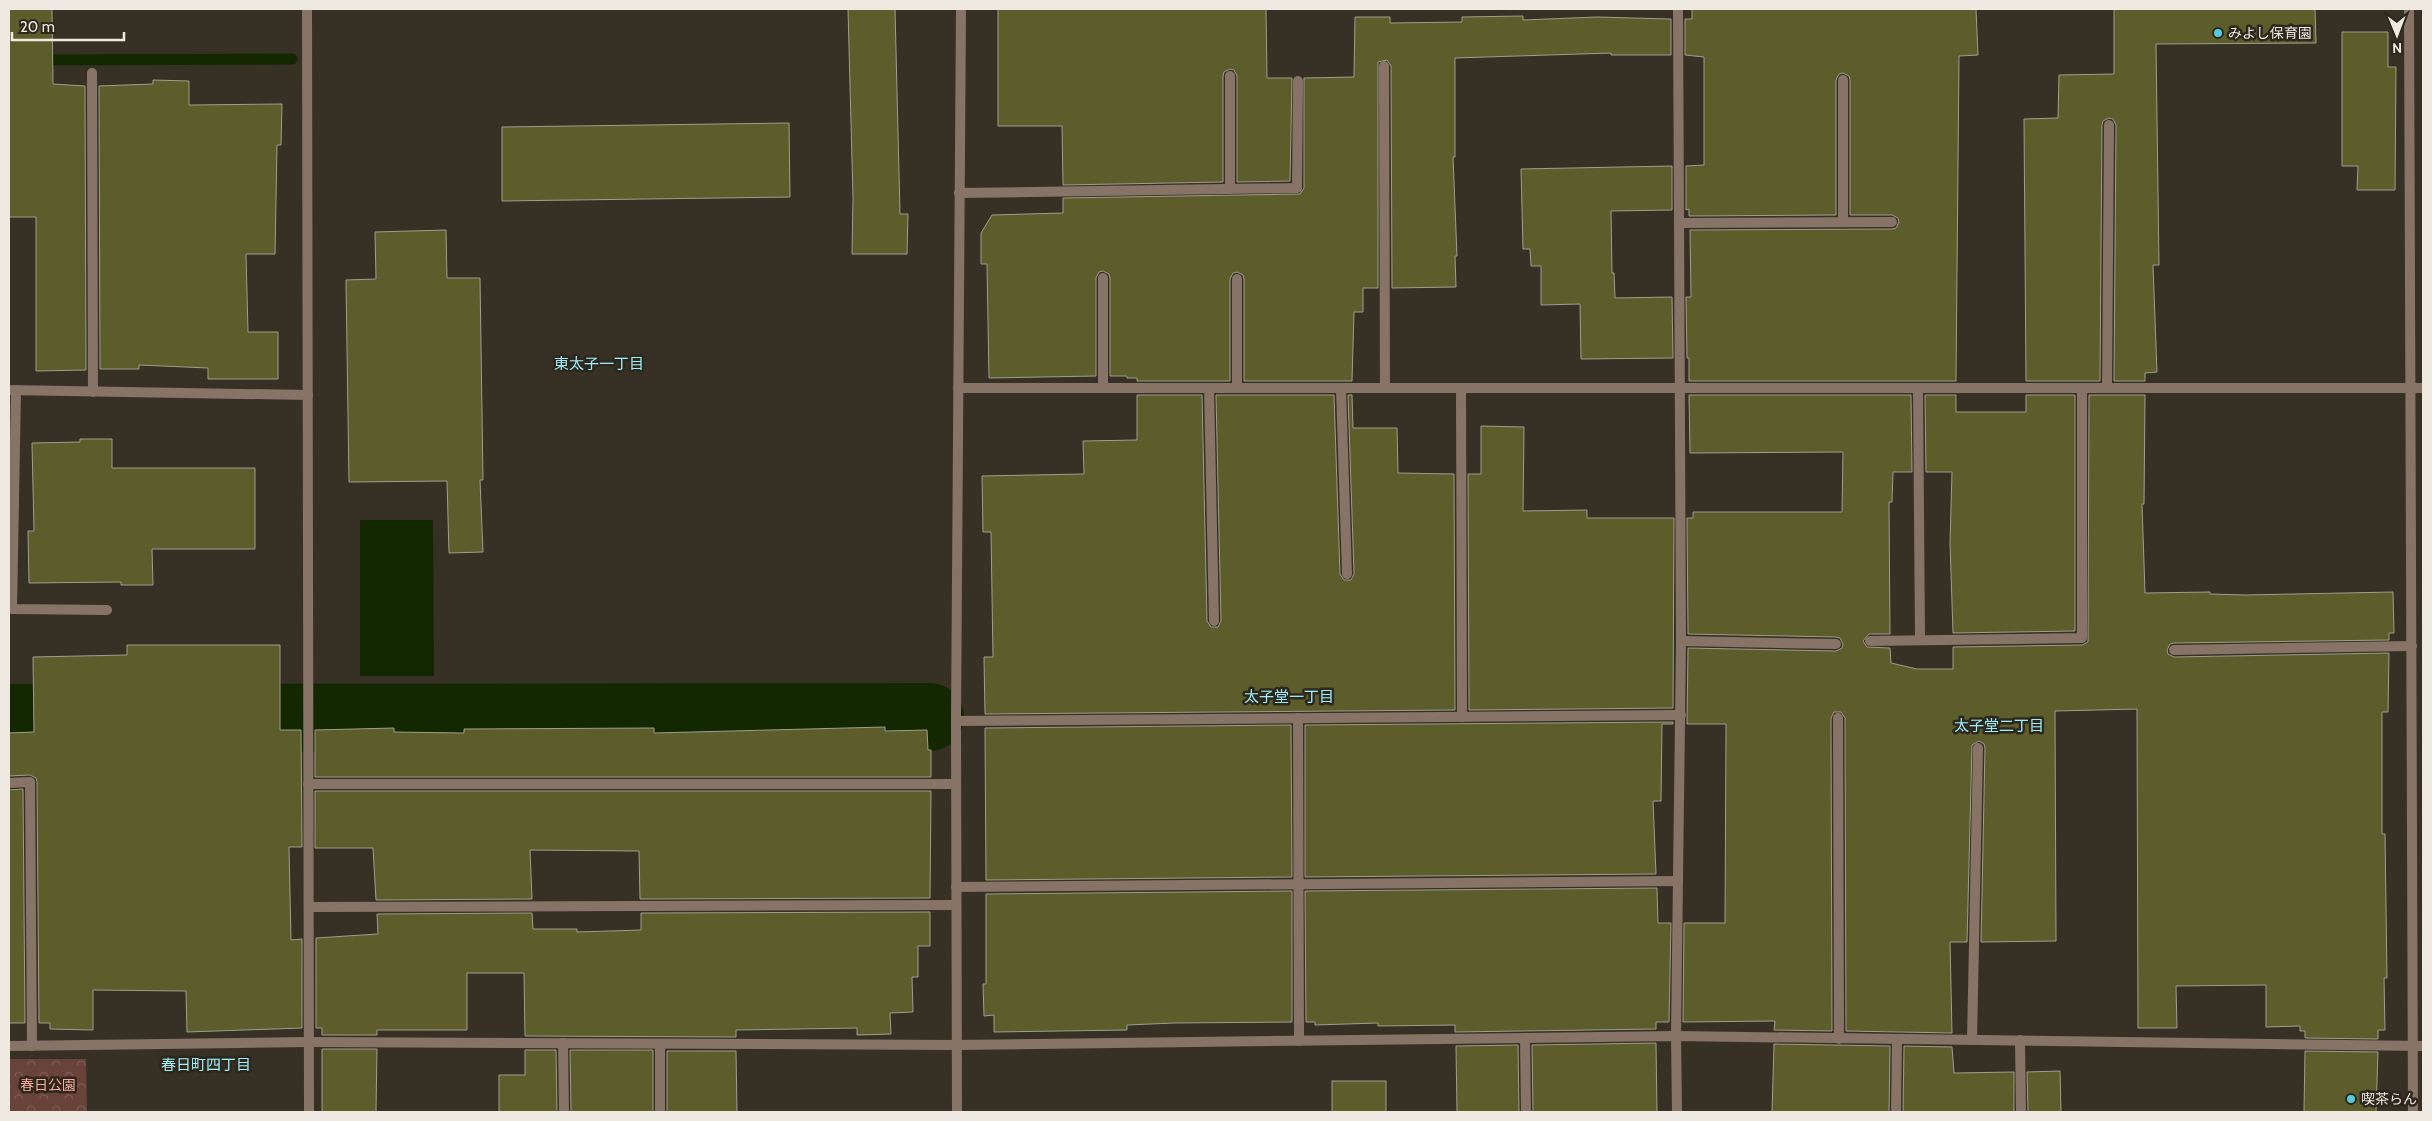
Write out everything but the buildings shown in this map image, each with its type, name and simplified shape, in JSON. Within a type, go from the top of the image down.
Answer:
[{"type":"street","points":[[307,9],[309,1112]]},
{"type":"street","points":[[957,1112],[956,721],[961,9]]},
{"type":"street","points":[[1677,1112],[1676,1036],[1681,642],[1678,9]]},
{"type":"street","points":[[2409,9],[2412,646],[2418,1046],[2413,1112]]},
{"type":"street","points":[[1384,66],[1385,388]]},
{"type":"street","points":[[92,73],[93,392]]},
{"type":"street","points":[[1230,76],[1230,189]]},
{"type":"street","points":[[1843,80],[1844,222]]},
{"type":"street","points":[[959,193],[1297,188],[1298,81]]},
{"type":"street","points":[[2106,388],[2109,125]]},
{"type":"street","points":[[1680,223],[1892,222]]},
{"type":"street","points":[[1103,278],[1103,388]]},
{"type":"street","points":[[1237,279],[1238,388]]},
{"type":"street","points":[[958,388],[2423,388]]},
{"type":"street","points":[[1210,388],[1214,621]]},
{"type":"street","points":[[1341,388],[1348,574]]},
{"type":"street","points":[[1461,388],[1462,717]]},
{"type":"street","points":[[1918,388],[1920,640]]},
{"type":"street","points":[[1870,641],[2082,638],[2082,388]]},
{"type":"street","points":[[108,610],[12,608],[12,390],[308,395]]},
{"type":"street","points":[[1681,642],[1836,644]]},
{"type":"street","points":[[2174,650],[2412,646]]},
{"type":"street","points":[[956,721],[1680,715]]},
{"type":"street","points":[[1298,718],[1299,1041]]},
{"type":"street","points":[[1838,718],[1838,1039]]},
{"type":"street","points":[[1972,1040],[1978,748]]},
{"type":"street","points":[[9,782],[30,782],[32,1046]]},
{"type":"street","points":[[308,784],[956,784]]},
{"type":"street","points":[[956,887],[1678,881]]},
{"type":"street","points":[[309,907],[956,905]]},
{"type":"street","points":[[9,1046],[309,1042],[957,1045],[1676,1036],[2418,1046]]},
{"type":"street","points":[[1525,1038],[1526,1112]]},
{"type":"street","points":[[1896,1112],[1897,1040]]},
{"type":"street","points":[[2020,1040],[2021,1112]]},
{"type":"street","points":[[563,1043],[564,1112]]},
{"type":"street","points":[[660,1044],[660,1112]]},
{"type":"green space","name":"春日公園","points":[[9,1059],[86,1059],[87,1112],[9,1112]]},
{"type":"shaded area","points":[[360,520],[433,520],[434,676],[360,676]]},
{"type":"waterway","points":[[9,60],[292,59]]},
{"type":"waterway","points":[[9,718],[930,717]]},
{"type":"place","name":"みよし保育園","points":[[2218,33]]},
{"type":"place","name":"喫茶らん","points":[[2351,1099]]},
{"type":"district","name":"東太子一丁目","points":[[599,364]]},
{"type":"district","name":"太子堂一丁目","points":[[1289,697]]},
{"type":"district","name":"太子堂二丁目","points":[[1999,726]]},
{"type":"district","name":"春日町四丁目","points":[[206,1065]]}]
